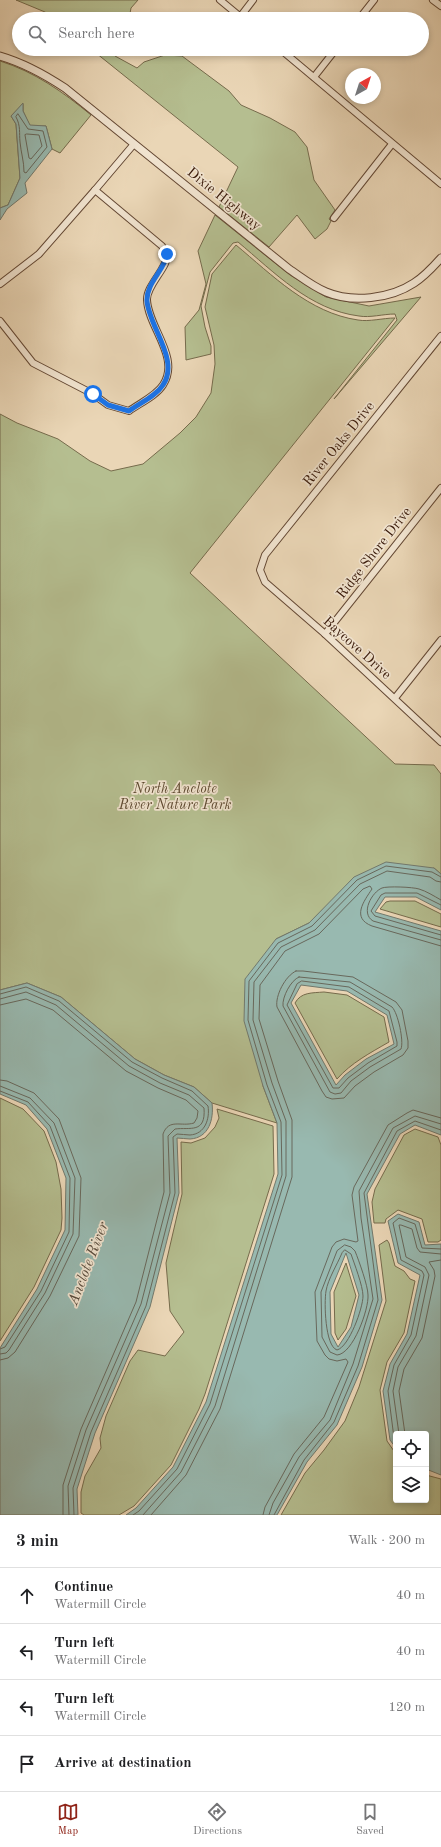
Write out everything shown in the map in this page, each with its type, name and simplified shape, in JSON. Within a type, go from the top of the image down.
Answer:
[{"type":"street","points":[[220,0],[235,12]]},
{"type":"street","points":[[246,12],[254,0]]},
{"type":"street","points":[[365,12],[374,0]]},
{"type":"street","points":[[433,0],[441,6]]},
{"type":"street","name":"Dixie Highway","points":[[0,56],[20,62],[65,88],[289,269],[304,280],[327,293],[342,297],[356,298],[391,294],[413,284],[429,271],[441,258]]},
{"type":"street","points":[[288,56],[441,184]]},
{"type":"street","points":[[314,77],[330,56]]},
{"type":"street","points":[[0,284],[39,254],[134,144]]},
{"type":"street","points":[[334,218],[392,144]]},
{"type":"street","points":[[0,321],[33,363],[93,394],[108,405],[129,411],[148,399],[163,385],[168,371],[167,355],[155,329],[147,300],[152,285],[166,262],[167,254],[162,246],[95,190]]},
{"type":"street","name":"River Oaks Drive","points":[[260,570],[265,555],[441,336]]},
{"type":"street","name":"Ridge Shore Drive","points":[[325,634],[441,488]]},
{"type":"street","name":"Baycove Drive","points":[[260,570],[265,582],[325,634],[441,742]]},
{"type":"street","points":[[395,698],[441,640]]},
{"type":"green space","points":[[16,0],[138,0],[131,8],[130,12],[45,12]]},
{"type":"green space","points":[[100,56],[115,56],[137,68],[144,62],[162,56],[182,56],[229,91],[241,105],[270,118],[295,132],[307,147],[314,180],[335,210],[329,219],[331,221],[327,229],[315,239],[297,215],[269,247],[219,207],[238,167]]},
{"type":"green space","points":[[0,61],[37,77],[70,98],[91,115],[60,153],[52,149],[46,126],[30,126],[23,111],[23,104],[11,116],[16,124],[20,178],[8,205],[0,208]]},
{"type":"green space","points":[[215,215],[290,275],[326,297],[369,306],[421,297],[334,399],[397,320],[395,314],[359,316],[324,306],[309,298],[279,277],[238,242],[233,243],[210,272],[201,306],[205,327],[211,346],[211,354],[186,360],[185,327],[199,310],[206,284],[198,251]]},
{"type":"green space","name":"North Anclote River Nature Park","points":[[236,245],[292,291],[323,310],[340,316],[367,321],[395,318],[190,573],[395,764],[434,765],[441,774],[441,874],[434,868],[326,907],[309,923],[276,939],[263,1086],[277,1123],[212,1103],[194,1087],[164,1075],[135,1059],[61,997],[27,983],[0,990],[0,414],[17,423],[58,439],[90,461],[111,471],[143,464],[180,433],[196,417],[211,393],[215,364],[214,345],[205,307],[212,274]]},
{"type":"green space","points":[[415,901],[441,914],[441,927],[380,909],[386,902]]},
{"type":"green space","points":[[324,992],[347,995],[384,1017],[389,1042],[355,1063],[337,1079],[295,1003],[297,999],[304,995]]},
{"type":"green space","points":[[0,1098],[23,1109],[44,1131],[56,1162],[61,1189],[62,1218],[61,1230],[34,1287],[0,1341]]},
{"type":"green space","points":[[217,1109],[273,1126],[274,1174],[205,1394],[171,1465],[134,1506],[119,1515],[84,1515],[81,1513],[81,1492],[85,1476],[101,1448],[100,1438],[106,1416],[130,1361],[138,1350],[165,1356],[184,1332],[170,1311],[166,1263],[182,1194],[181,1142],[191,1143],[205,1138],[215,1127],[219,1118]]},
{"type":"green space","points":[[415,1129],[438,1137],[441,1145],[441,1240],[438,1242],[428,1242],[422,1219],[398,1210],[386,1219],[385,1223],[374,1223],[372,1202],[375,1189],[404,1135]]},
{"type":"green space","points":[[387,1240],[395,1266],[404,1271],[410,1279],[415,1281],[404,1333],[387,1362],[380,1390],[387,1441],[393,1450],[393,1503],[429,1503],[429,1476],[441,1479],[441,1515],[281,1515],[305,1473],[345,1421],[359,1387],[386,1301],[379,1245]]},
{"type":"green space","points":[[346,1263],[356,1296],[346,1329],[338,1340],[335,1333],[334,1292]]},
{"type":"water","points":[[23,103],[23,111],[30,125],[46,126],[52,149],[25,183],[27,193],[7,209],[0,220],[0,208],[8,205],[20,178],[16,124],[11,116]]},
{"type":"water","points":[[386,862],[434,868],[441,874],[441,910],[416,897],[385,897],[375,912],[441,931],[441,1135],[415,1125],[400,1134],[367,1194],[382,1300],[362,1367],[337,1425],[307,1462],[277,1515],[126,1515],[136,1508],[173,1467],[206,1402],[278,1174],[277,1123],[263,1086],[244,1021],[245,979],[276,939],[309,923],[354,877]],"holes":[[[301,985],[347,991],[387,1015],[394,1044],[366,1059],[345,1075],[336,1085],[291,1003]],[[346,1253],[359,1295],[351,1327],[338,1347],[331,1334],[330,1292]]]},
{"type":"water","name":"Anclote River","points":[[27,983],[61,997],[135,1059],[164,1075],[194,1087],[212,1103],[211,1121],[209,1127],[202,1135],[190,1139],[177,1138],[179,1193],[150,1307],[95,1433],[77,1489],[78,1515],[0,1515],[0,1348],[37,1289],[65,1230],[66,1178],[47,1129],[26,1105],[0,1094],[0,990]]},
{"type":"water","points":[[398,1214],[419,1222],[425,1245],[441,1244],[441,1475],[429,1470],[429,1431],[393,1431],[393,1444],[390,1440],[383,1391],[390,1364],[407,1334],[420,1275],[398,1263],[388,1221]]},
{"type":"route","points":[[93,394],[108,405],[129,411],[148,399],[163,385],[168,371],[167,355],[155,329],[147,300],[152,285],[166,262],[167,254]]}]
